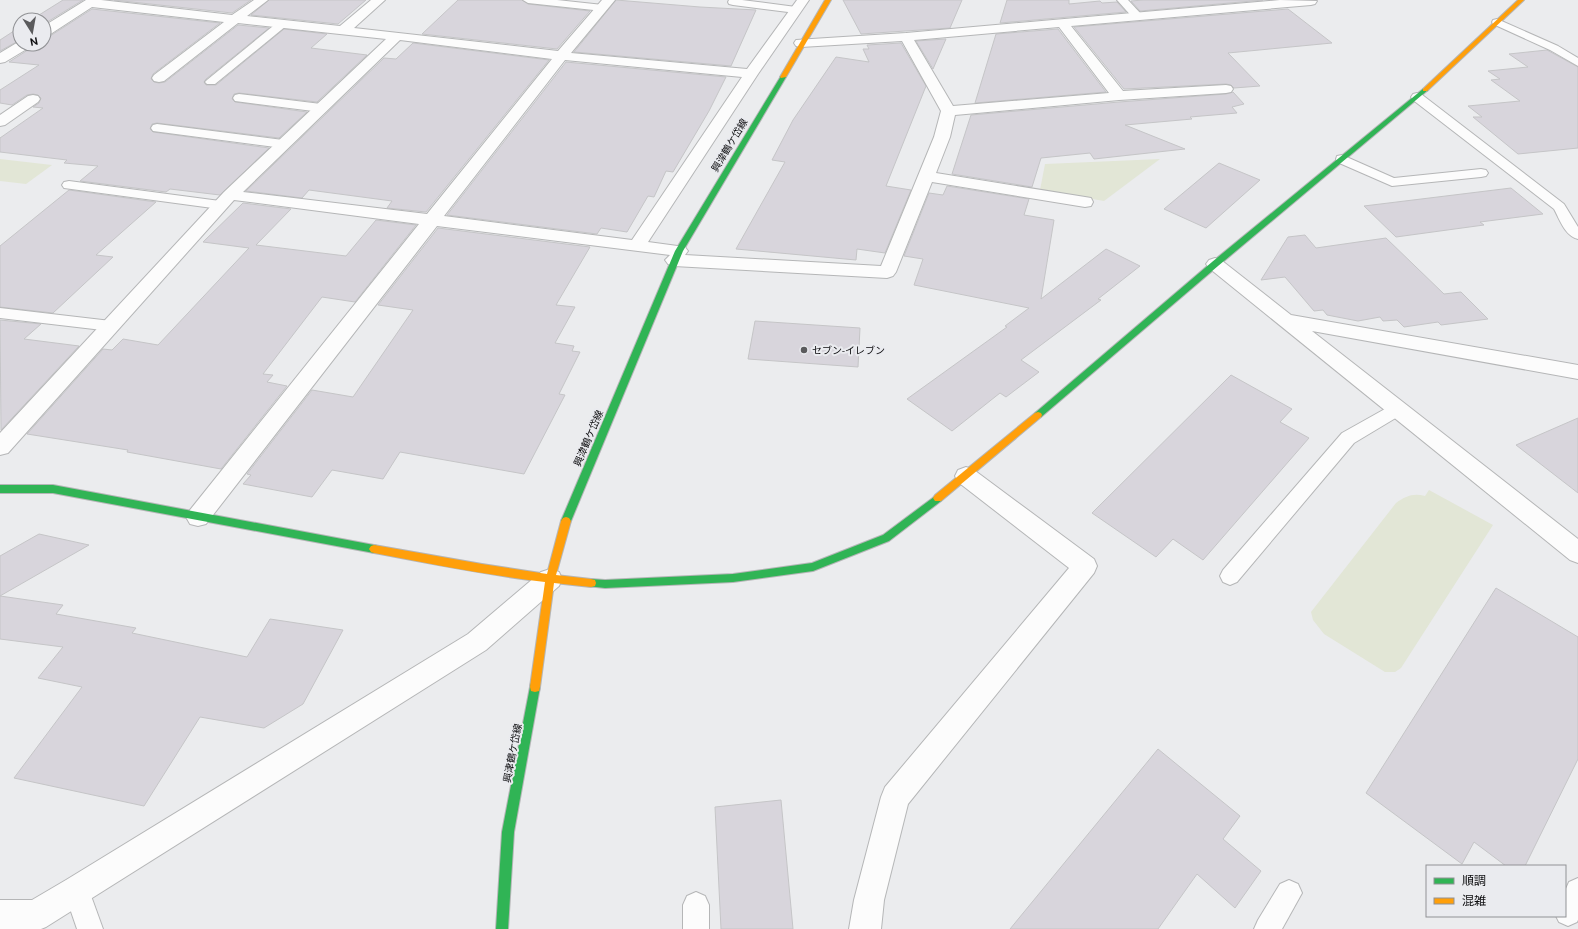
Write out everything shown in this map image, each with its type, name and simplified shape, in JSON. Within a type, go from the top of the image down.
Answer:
[{"type":"street","points":[[159,78],[262,0]]},
{"type":"street","points":[[343,30],[378,0]]},
{"type":"street","name":"興津鶴ケ岱線","points":[[502,929],[508,832],[535,690],[550,579],[568,513],[676,255],[828,0]]},
{"type":"street","points":[[1186,0],[1199,12]]},
{"type":"street","points":[[801,43],[906,37],[1063,24],[1311,1],[1309,0]]},
{"type":"street","points":[[0,488],[53,489],[473,568],[550,579],[613,583],[733,578],[813,567],[886,538],[966,476],[1215,264],[1417,96],[1521,0]]},
{"type":"street","points":[[52,27],[93,2],[561,56],[751,74]]},
{"type":"street","points":[[198,517],[561,56],[606,4]]},
{"type":"street","points":[[636,246],[799,5]]},
{"type":"street","points":[[1063,24],[1119,96]]},
{"type":"street","points":[[0,447],[225,200],[397,36]]},
{"type":"street","points":[[225,200],[432,219],[636,246],[676,255],[887,272],[942,137],[948,111],[906,37]]},
{"type":"street","points":[[0,59],[12,52]]},
{"type":"street","points":[[948,111],[1119,96],[1226,89]]},
{"type":"street","points":[[0,122],[33,99]]},
{"type":"street","points":[[927,176],[1085,202]]},
{"type":"street","points":[[1215,264],[1578,553]]},
{"type":"street","points":[[1288,321],[1578,372]]},
{"type":"street","points":[[865,929],[869,900],[896,797],[1085,566],[966,476]]},
{"type":"street","points":[[0,916],[35,916],[77,891],[459,654],[477,642],[550,579]]},
{"type":"lane","points":[[528,0],[606,4]]},
{"type":"lane","points":[[734,0],[733,2],[799,5]]},
{"type":"lane","points":[[1122,0],[1138,17]]},
{"type":"lane","points":[[1497,22],[1554,48],[1578,63]]},
{"type":"lane","points":[[211,82],[282,24]]},
{"type":"lane","points":[[1417,96],[1559,207],[1572,230],[1578,235]]},
{"type":"lane","points":[[239,98],[321,108]]},
{"type":"lane","points":[[157,128],[283,144]]},
{"type":"lane","points":[[1342,159],[1392,182],[1481,173]]},
{"type":"lane","points":[[68,185],[225,200]]},
{"type":"lane","points":[[0,313],[111,326]]},
{"type":"lane","points":[[1230,576],[1348,438],[1398,409]]},
{"type":"lane","points":[[77,891],[90,929]]},
{"type":"lane","points":[[1267,929],[1289,893]]},
{"type":"green space","points":[[0,159],[52,165],[26,184],[0,181]]},
{"type":"green space","points":[[1160,159],[1104,201],[1040,190],[1045,164]]},
{"type":"green space","points":[[1429,490],[1493,525],[1401,668],[1395,672],[1385,672],[1324,634],[1313,620],[1311,612],[1396,503],[1410,496],[1425,496]]},
{"type":"building","points":[[63,0],[83,0],[52,19],[52,12],[44,12]]},
{"type":"building","points":[[114,0],[251,0],[232,13]]},
{"type":"building","points":[[269,0],[366,0],[338,24],[251,15]]},
{"type":"building","points":[[458,0],[522,0],[528,4],[590,11],[557,49],[422,34]]},
{"type":"building","points":[[616,0],[756,10],[731,66],[574,52]]},
{"type":"building","points":[[843,0],[962,0],[950,28],[861,34]]},
{"type":"building","points":[[1007,0],[1069,0],[1069,4],[1100,1],[1102,3],[1117,2],[1126,12],[1000,23]]},
{"type":"building","points":[[1263,0],[1140,11],[1131,1]]},
{"type":"building","points":[[92,9],[220,23],[153,74],[151,79],[154,82],[159,83],[165,82],[238,25],[269,28],[206,79],[204,82],[206,85],[216,85],[284,29],[327,34],[311,48],[367,55],[317,102],[239,93],[234,94],[232,99],[235,102],[307,112],[279,138],[157,123],[152,124],[150,129],[153,132],[269,148],[220,195],[170,189],[166,192],[80,181],[98,166],[64,163],[67,160],[0,152],[0,138],[43,108],[33,107],[39,103],[41,98],[38,95],[33,94],[27,95],[12,105],[0,103],[0,90],[39,65],[9,62],[25,52],[52,52],[52,35]]},
{"type":"building","points":[[1288,9],[1332,43],[1228,53],[1260,86],[1234,88],[1231,85],[1226,84],[1124,89],[1074,27]]},
{"type":"building","points":[[1058,29],[1106,92],[975,103],[996,34]]},
{"type":"building","points":[[12,32],[12,44],[0,51],[0,40]]},
{"type":"building","points":[[946,39],[933,69],[916,41]]},
{"type":"building","points":[[413,43],[549,60],[426,212],[387,208],[392,201],[309,190],[302,198],[246,191],[384,58],[396,59]]},
{"type":"building","points":[[901,43],[926,86],[886,186],[911,190],[885,253],[857,249],[856,260],[736,249],[785,162],[772,160],[793,120],[836,57],[869,62],[863,49],[869,49],[867,45]]},
{"type":"building","points":[[1547,50],[1578,67],[1578,148],[1518,154],[1473,117],[1482,117],[1468,106],[1520,101],[1491,80],[1500,79],[1488,71],[1528,67],[1509,54]]},
{"type":"building","points":[[566,62],[726,77],[709,111],[673,172],[666,171],[654,197],[648,196],[627,232],[601,228],[597,234],[447,215]]},
{"type":"building","points":[[1233,92],[1244,104],[1232,107],[1237,113],[1125,125],[1185,149],[1094,159],[1090,153],[1041,158],[1032,187],[952,174],[971,115],[1226,94]]},
{"type":"building","points":[[1219,163],[1260,180],[1206,228],[1164,209]]},
{"type":"building","points":[[947,186],[1029,199],[1024,215],[1054,220],[1041,299],[1106,249],[1140,266],[1098,299],[1101,300],[1021,360],[1039,372],[1006,397],[1000,393],[952,431],[907,399],[1007,327],[1005,326],[1029,308],[914,285],[923,259],[904,256],[929,193],[943,195]]},
{"type":"building","points":[[1511,188],[1543,214],[1480,222],[1484,225],[1396,237],[1364,206]]},
{"type":"building","points":[[69,190],[156,202],[96,255],[113,257],[53,313],[0,307],[0,246]]},
{"type":"building","points":[[243,203],[291,209],[256,245],[346,256],[376,220],[416,225],[355,302],[322,297],[263,374],[273,375],[267,382],[287,386],[221,469],[127,452],[128,450],[27,434],[103,349],[112,350],[123,339],[158,345],[249,248],[203,242]]},
{"type":"building","points":[[438,228],[590,247],[556,305],[575,307],[555,343],[574,346],[572,351],[580,352],[559,394],[565,395],[524,474],[400,452],[383,479],[332,470],[312,497],[243,484],[251,475],[247,474],[312,390],[353,397],[413,310],[378,305]]},
{"type":"building","points":[[1305,235],[1316,248],[1386,238],[1444,294],[1461,292],[1488,319],[1441,325],[1438,322],[1404,327],[1397,320],[1383,321],[1380,317],[1358,321],[1327,315],[1323,310],[1314,311],[1285,277],[1261,280],[1288,237]]},
{"type":"building","points":[[0,320],[41,324],[24,339],[79,346],[1,430]]},
{"type":"building","name":"セブン-イレブン","points":[[755,321],[860,328],[858,367],[748,359]]},
{"type":"building","points":[[1231,375],[1292,409],[1280,422],[1309,438],[1203,560],[1173,539],[1156,557],[1092,513]]},
{"type":"building","points":[[1578,418],[1578,493],[1516,445]]},
{"type":"building","points":[[39,534],[89,545],[0,596],[0,556]]},
{"type":"building","points":[[1496,588],[1578,637],[1578,759],[1525,865],[1505,865],[1474,842],[1462,864],[1366,793]]},
{"type":"building","points":[[0,596],[63,605],[56,614],[136,628],[132,633],[247,657],[270,619],[343,630],[303,704],[264,728],[200,717],[144,806],[14,778],[82,687],[38,678],[63,647],[0,639]]},
{"type":"building","points":[[1158,749],[1240,816],[1223,839],[1261,871],[1235,908],[1197,874],[1158,929],[1010,929]]},
{"type":"building","points":[[781,800],[793,929],[721,929],[715,807]]},
{"type":"traffic: fast","points":[[566,521],[679,251],[783,77]]},
{"type":"traffic: fast","points":[[1038,415],[1215,264],[1425,90]]},
{"type":"traffic: fast","points":[[0,489],[53,489],[374,549]]},
{"type":"traffic: fast","points":[[591,583],[605,584],[733,578],[813,567],[886,538],[938,498]]},
{"type":"traffic: fast","points":[[502,929],[508,832],[535,687]]},
{"type":"traffic: slow","points":[[783,77],[828,0]]},
{"type":"traffic: slow","points":[[1425,90],[1521,0]]},
{"type":"traffic: slow","points":[[938,498],[1038,415]]},
{"type":"traffic: slow","points":[[535,687],[550,579],[566,521]]},
{"type":"traffic: slow","points":[[374,549],[482,569],[591,583]]},
{"type":"place","name":"セブン-イレブン","points":[[804,350]]}]
